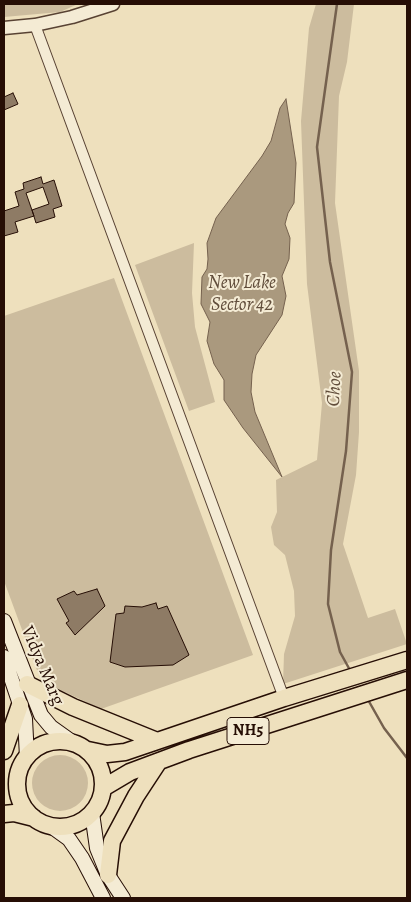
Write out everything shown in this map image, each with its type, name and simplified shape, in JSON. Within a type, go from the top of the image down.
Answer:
[{"type":"highway","name":"NH5","points":[[4,782],[24,764],[37,747],[51,741],[72,742],[88,750],[107,754],[125,752],[284,698],[407,660]]},
{"type":"highway","name":"NH5","points":[[103,788],[130,772],[159,761],[407,680]]},
{"type":"highway","points":[[27,684],[73,707],[157,742]]},
{"type":"highway","points":[[4,751],[20,705]]},
{"type":"highway","points":[[4,814],[14,813],[34,818],[51,826],[66,826],[92,813],[103,788],[99,768],[88,750]]},
{"type":"highway","points":[[108,874],[112,841],[136,796],[159,761]]},
{"type":"highway","points":[[24,764],[17,782],[22,805],[34,818]]},
{"type":"main road","name":"Vidya Marg","points":[[4,621],[27,684],[41,715],[51,727],[72,742]]},
{"type":"main road","name":"Vidya Marg","points":[[4,657],[20,705],[27,734],[24,764]]},
{"type":"main road","points":[[92,813],[97,848],[108,874],[123,898]]},
{"type":"main road","points":[[51,826],[73,846],[103,898]]},
{"type":"street","points":[[4,28],[35,25],[72,17],[113,4]]},
{"type":"street","points":[[35,25],[284,698]]},
{"type":"shaded area","points":[[4,4],[78,4],[60,12],[4,17]]},
{"type":"shaded area","points":[[316,4],[354,4],[347,62],[339,96],[335,203],[359,371],[359,432],[356,475],[343,544],[368,618],[395,609],[407,644],[283,684],[284,654],[295,616],[294,591],[285,555],[274,545],[271,527],[277,512],[276,480],[317,460],[322,403],[307,284],[301,121],[309,28]]},
{"type":"shaded area","points":[[194,243],[192,293],[195,327],[215,402],[189,411],[135,265]]},
{"type":"shaded area","points":[[114,278],[253,655],[101,709],[41,681],[4,581],[4,316]]},
{"type":"shaded area","points":[[55,755],[65,755],[80,763],[86,772],[88,783],[86,794],[80,803],[65,811],[55,811],[44,806],[37,799],[32,788],[32,778],[37,767],[44,760]]},
{"type":"water","name":"New Lake Sector 42","points":[[286,99],[296,163],[294,203],[288,213],[285,224],[290,238],[289,259],[282,276],[286,296],[282,315],[256,355],[251,392],[255,412],[282,477],[243,428],[224,400],[224,380],[214,364],[207,341],[210,322],[201,304],[202,277],[207,269],[208,259],[207,243],[216,218],[271,141],[280,108]]},
{"type":"building","points":[[13,93],[18,104],[4,110],[4,97]]},
{"type":"building","points":[[41,177],[43,184],[54,180],[62,206],[53,209],[55,217],[36,223],[34,216],[15,222],[18,232],[4,236],[4,211],[19,206],[15,192],[24,189],[23,183]],"holes":[[[43,187],[49,204],[32,210],[26,193]]]},
{"type":"building","points":[[97,589],[105,606],[75,635],[66,623],[69,621],[57,599],[74,591],[77,595]]},
{"type":"building","points":[[156,603],[158,609],[167,606],[189,655],[173,665],[125,667],[110,662],[116,614],[124,613],[125,606],[142,607]]},
{"type":"waterway","name":"Choe","points":[[337,4],[317,147],[330,262],[352,372],[346,451],[331,550],[328,604],[340,652],[351,672]]},
{"type":"waterway","name":"Choe","points":[[367,698],[384,728],[407,758]]}]
